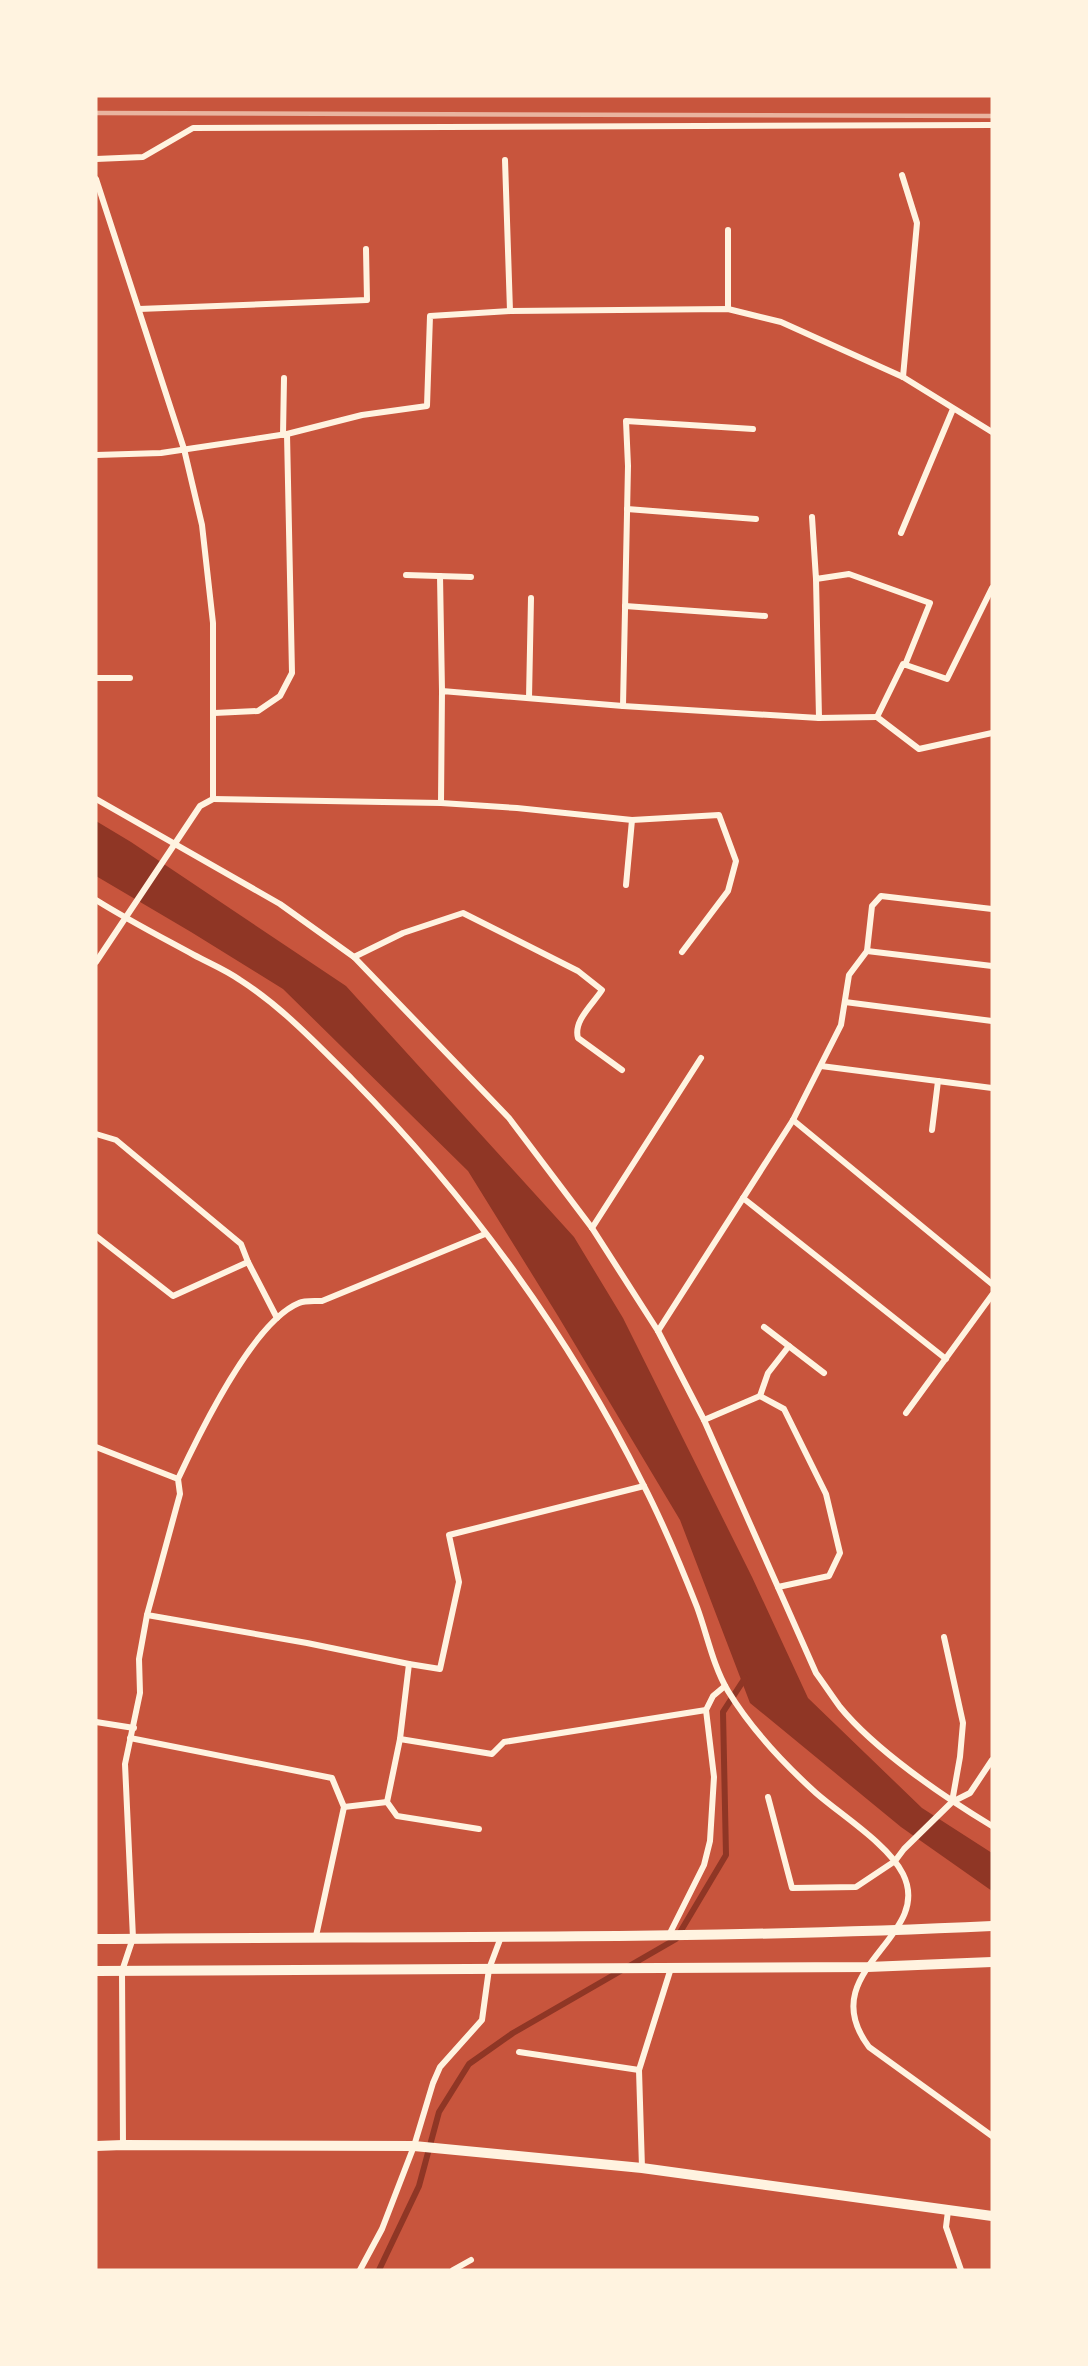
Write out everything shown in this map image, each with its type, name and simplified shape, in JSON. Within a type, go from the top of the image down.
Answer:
[{"type":"street","points":[[96,159],[144,157],[193,129],[992,125]]},
{"type":"street","points":[[506,160],[510,311]]},
{"type":"street","points":[[902,175],[917,223],[903,377]]},
{"type":"street","points":[[96,179],[184,449],[202,525],[213,623],[213,799]]},
{"type":"street","points":[[728,230],[728,309]]},
{"type":"street","points":[[139,309],[367,300],[366,249]]},
{"type":"street","points":[[96,455],[161,453],[285,434],[362,415],[427,406],[430,316],[510,311],[728,309],[781,322],[903,377],[992,432]]},
{"type":"street","points":[[214,713],[258,711],[280,696],[292,673],[284,378]]},
{"type":"street","points":[[901,533],[954,409]]},
{"type":"street","points":[[623,706],[627,509],[626,421],[753,429]]},
{"type":"street","points":[[627,509],[756,519]]},
{"type":"street","points":[[812,517],[816,579],[819,718]]},
{"type":"street","points":[[816,579],[849,574],[930,603],[905,665],[903,664],[877,717]]},
{"type":"street","points":[[406,575],[471,577]]},
{"type":"street","points":[[440,576],[441,803]]},
{"type":"street","points":[[905,665],[947,679],[992,588]]},
{"type":"street","points":[[529,698],[531,598]]},
{"type":"street","points":[[625,606],[765,616]]},
{"type":"street","points":[[96,678],[130,678]]},
{"type":"street","points":[[442,691],[623,706],[819,718],[877,717],[919,749],[992,733]]},
{"type":"street","points":[[96,799],[173,847],[280,904],[354,957],[509,1118],[592,1228],[658,1331],[704,1420],[816,1673],[841,1708],[878,1743],[950,1804],[992,1826]]},
{"type":"street","points":[[96,962],[200,806],[213,799],[441,803],[632,820],[719,815],[736,861],[728,891],[682,952]]},
{"type":"street","points":[[626,885],[632,820]]},
{"type":"street","points":[[658,1331],[793,1120],[841,1025],[849,975],[867,951],[872,906],[881,896],[992,909]]},
{"type":"street","points":[[96,900],[127,915],[241,980],[300,1026],[402,1130],[515,1272],[594,1391],[645,1486],[696,1605],[725,1686],[748,1721],[814,1791],[895,1861],[904,1876],[908,1890],[907,1907],[896,1931],[868,1967],[854,1996],[852,2008],[858,2032],[869,2047],[992,2136]]},
{"type":"street","points":[[354,957],[403,933],[464,913],[578,972],[602,990],[580,1020],[576,1031],[578,1038],[622,1070]]},
{"type":"street","points":[[867,951],[992,966]]},
{"type":"street","points":[[845,1002],[992,1021]]},
{"type":"street","points":[[592,1228],[701,1058]]},
{"type":"street","points":[[820,1066],[992,1088]]},
{"type":"street","points":[[932,1130],[938,1081]]},
{"type":"street","points":[[793,1120],[992,1284]]},
{"type":"street","points":[[96,1134],[116,1140],[241,1244],[277,1318]]},
{"type":"street","points":[[743,1198],[946,1359]]},
{"type":"street","points":[[123,2145],[122,1971],[133,1938],[125,1764],[140,1693],[139,1659],[147,1616],[180,1494],[178,1479],[205,1422],[258,1338],[277,1318],[300,1302],[322,1301],[485,1234]]},
{"type":"street","points":[[96,1236],[173,1296],[248,1262]]},
{"type":"street","points":[[906,1413],[992,1295]]},
{"type":"street","points":[[764,1327],[824,1373]]},
{"type":"street","points":[[704,1420],[760,1396],[768,1373],[789,1346]]},
{"type":"street","points":[[760,1396],[784,1409],[826,1494],[840,1553],[829,1576],[778,1587]]},
{"type":"street","points":[[96,1447],[178,1479]]},
{"type":"street","points":[[147,1616],[307,1643],[440,1669],[459,1582],[449,1535],[645,1486]]},
{"type":"street","points":[[944,1637],[963,1723],[960,1757],[950,1804]]},
{"type":"street","points":[[410,1664],[400,1739],[387,1803],[397,1816],[479,1829]]},
{"type":"street","points":[[669,1935],[704,1865],[710,1841],[714,1777],[706,1710],[713,1696],[725,1686]]},
{"type":"street","points":[[400,1739],[492,1754],[504,1742],[706,1710]]},
{"type":"street","points":[[96,1722],[134,1728]]},
{"type":"street","points":[[130,1738],[332,1778],[344,1807],[316,1936]]},
{"type":"street","points":[[768,1797],[792,1888],[856,1887],[895,1861],[904,1849],[950,1804],[970,1793],[992,1760]]},
{"type":"street","points":[[344,1807],[387,1803]]},
{"type":"street","points":[[96,1939],[669,1935],[896,1931],[992,1926]]},
{"type":"street","points":[[360,2270],[382,2229],[414,2146],[440,2067],[482,2020],[489,1969],[501,1936]]},
{"type":"street","points":[[96,1971],[868,1967],[992,1962]]},
{"type":"street","points":[[642,2168],[639,2070],[671,1968]]},
{"type":"street","points":[[519,2052],[639,2070]]},
{"type":"street","points":[[96,2146],[414,2146],[642,2168],[992,2216]]},
{"type":"street","points":[[948,2211],[946,2227],[961,2270]]},
{"type":"street","points":[[453,2270],[471,2260]]},
{"type":"shaded area","points":[[96,821],[346,986],[574,1237],[623,1318],[752,1577],[808,1698],[922,1808],[992,1853],[992,1891],[901,1827],[750,1703],[680,1520],[468,1171],[283,989],[96,876]]},
{"type":"waterway","points":[[379,2270],[419,2186],[439,2112],[469,2064],[513,2033],[676,1939],[726,1855],[723,1712],[745,1678]]},
{"type":"railway","points":[[96,113],[992,116]]}]
